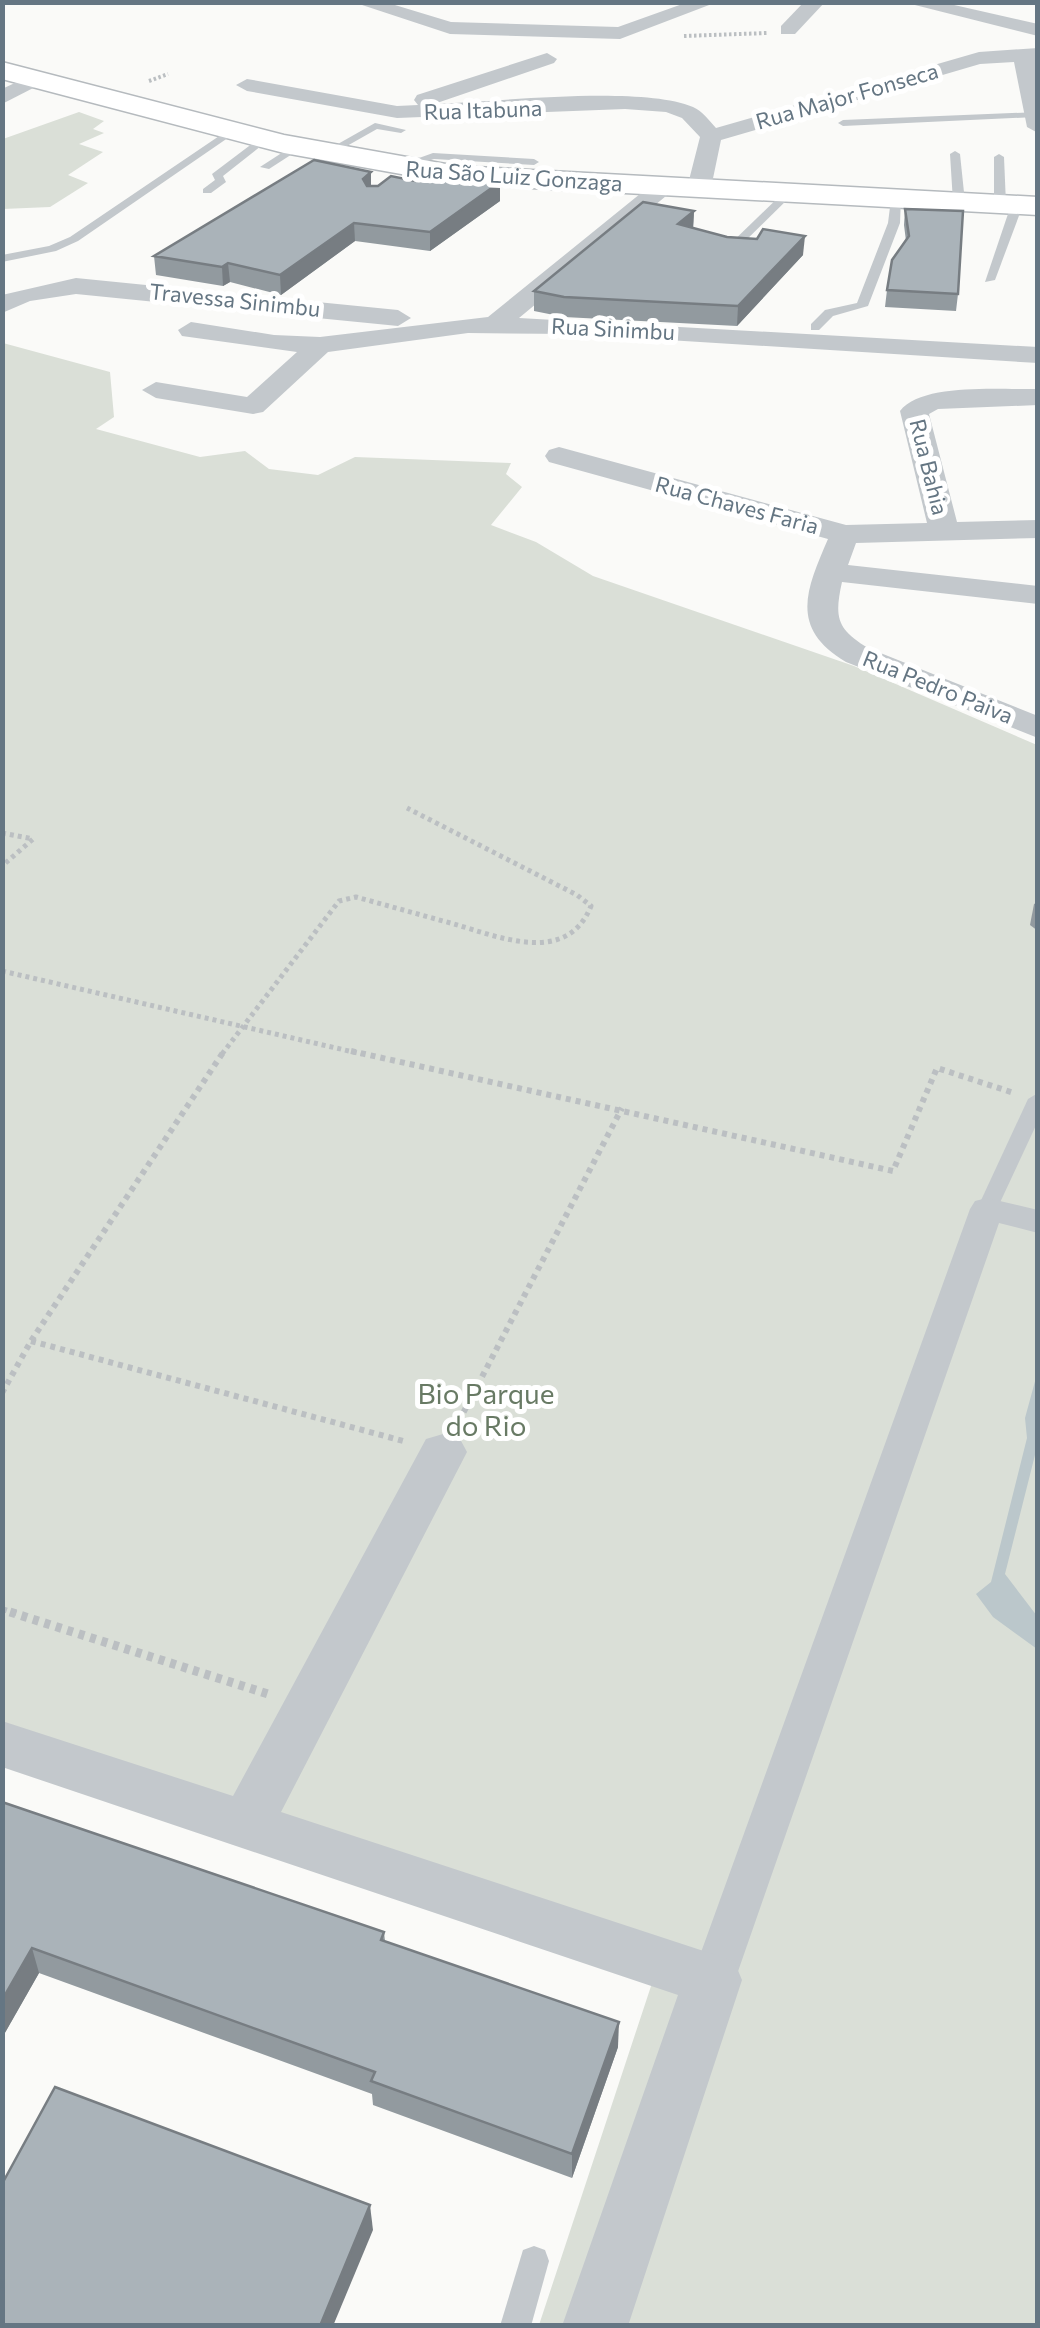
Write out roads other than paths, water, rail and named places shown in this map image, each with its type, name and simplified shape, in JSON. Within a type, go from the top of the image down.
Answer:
[{"type":"main road","name":"Rua São Luiz Gonzaga","points":[[2,70],[251,143],[298,147],[403,174],[1018,205]]},
{"type":"street","points":[[362,2],[450,28],[620,34],[708,2]]},
{"type":"street","points":[[788,30],[816,2]]},
{"type":"street","points":[[912,2],[1038,30]]},
{"type":"street","points":[[1030,54],[1036,120]]},
{"type":"street","name":"Rua Major Fonseca","points":[[711,136],[978,58],[1030,54]]},
{"type":"street","points":[[399,121],[547,59]]},
{"type":"street","points":[[2,98],[36,79]]},
{"type":"street","name":"Rua Itabuna","points":[[247,85],[399,121],[625,103],[668,106],[690,113],[711,136]]},
{"type":"street","points":[[699,188],[711,136]]},
{"type":"street","points":[[496,324],[664,186]]},
{"type":"street","name":"Travessa Sinimbu","points":[[9,298],[76,286],[468,326]]},
{"type":"street","name":"Rua Sinimbu","points":[[191,330],[320,344],[496,324],[1038,355]]},
{"type":"street","points":[[156,390],[253,406],[320,344]]},
{"type":"street","name":"Rua Bahia","points":[[944,530],[914,410],[932,401],[1038,398]]},
{"type":"street","name":"Rua Chaves Faria","points":[[559,456],[844,534],[1038,529]]},
{"type":"street","name":"Rua Pedro Paiva","points":[[844,534],[823,596],[826,630],[836,642],[1038,728]]},
{"type":"street","points":[[832,572],[1038,596]]},
{"type":"street","points":[[595,2326],[713,1980],[987,1208],[1038,1222]]},
{"type":"street","points":[[246,1825],[443,1452]]},
{"type":"street","points":[[2,1744],[713,1980]]},
{"type":"lane","points":[[843,123],[1036,120]]},
{"type":"lane","points":[[327,153],[375,126],[399,121]]},
{"type":"lane","points":[[207,191],[222,180],[216,176],[251,143]]},
{"type":"lane","points":[[153,200],[251,143]]},
{"type":"lane","points":[[2,260],[52,249],[251,143]]},
{"type":"lane","points":[[956,154],[958,202]]},
{"type":"lane","points":[[403,174],[433,156],[534,162]]},
{"type":"lane","points":[[988,280],[1018,205],[999,156]]},
{"type":"lane","points":[[730,250],[789,193]]},
{"type":"lane","points":[[815,327],[829,312],[862,306],[894,223],[896,199]]},
{"type":"lane","points":[[987,1208],[1036,1100]]},
{"type":"lane","points":[[515,2326],[534,2261]]},
{"type":"park label","name":"Bio Parque do Rio","points":[[486,1410]]}]
